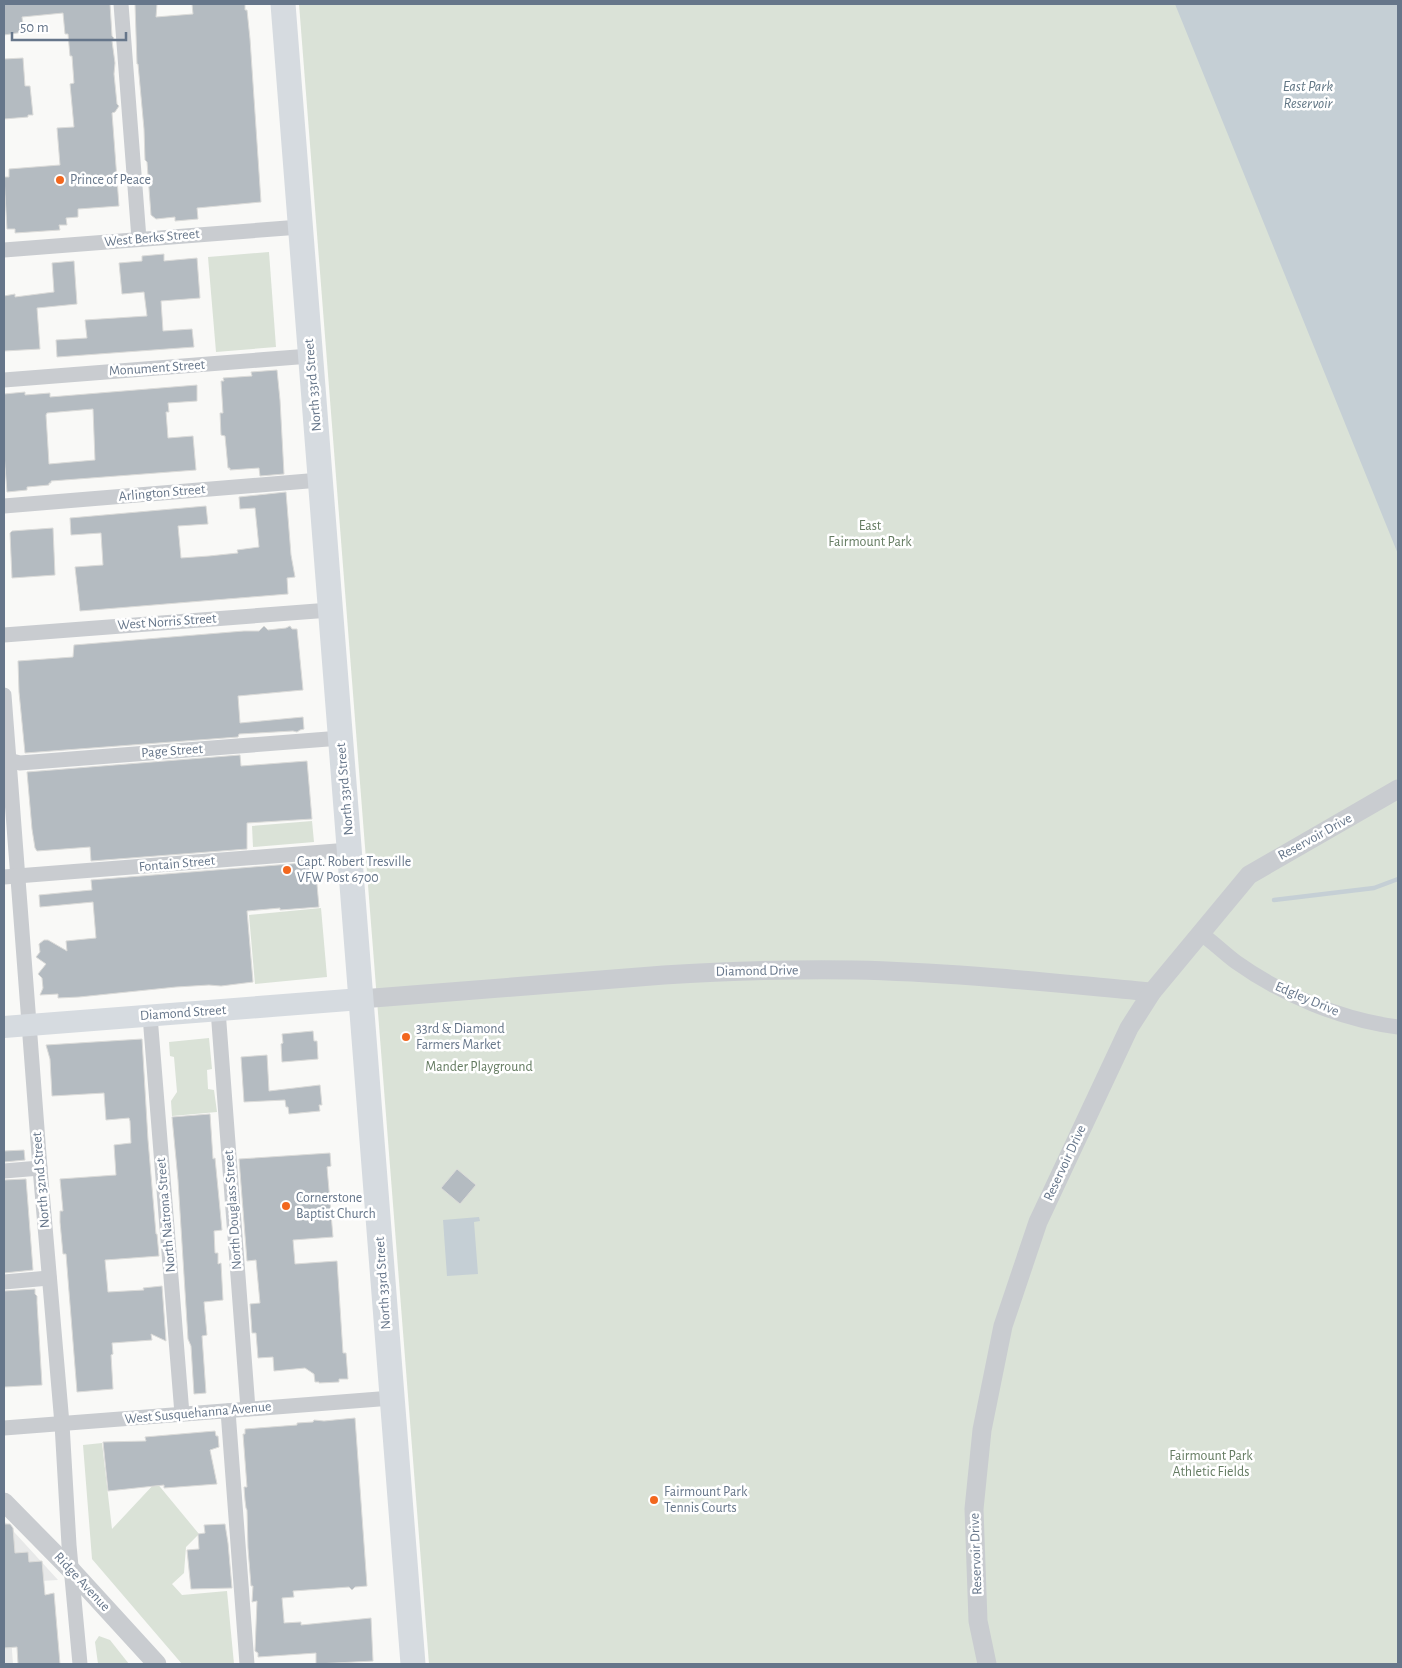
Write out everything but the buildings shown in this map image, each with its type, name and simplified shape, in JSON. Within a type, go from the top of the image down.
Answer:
[{"type":"main road","name":"North 33rd Street","points":[[283,4],[413,1664]]},
{"type":"main road","name":"Diamond Street","points":[[4,1027],[361,999]]},
{"type":"street","points":[[121,4],[139,239]]},
{"type":"street","name":"West Berks Street","points":[[4,250],[300,226]]},
{"type":"street","name":"Monument Street","points":[[4,380],[310,356]]},
{"type":"street","name":"Arlington Street","points":[[4,506],[320,480]]},
{"type":"street","name":"West Norris Street","points":[[4,635],[330,610]]},
{"type":"street","name":"North 32nd Street","points":[[4,695],[11,877],[29,1025],[80,1664]]},
{"type":"street","name":"Page Street","points":[[6,760],[20,762],[340,738]]},
{"type":"street","name":"Reservoir Drive","points":[[987,1664],[978,1621],[974,1508],[982,1430],[1003,1326],[1038,1222],[1129,1028],[1152,992],[1249,875],[1398,789]]},
{"type":"street","name":"Fontain Street","points":[[11,877],[349,850]]},
{"type":"street","name":"Edgley Drive","points":[[1200,933],[1236,961],[1296,997],[1356,1018],[1398,1027]]},
{"type":"street","name":"Diamond Drive","points":[[361,999],[664,975],[808,970],[943,974],[1152,992]]},
{"type":"street","name":"North Douglass Street","points":[[218,1010],[248,1409]]},
{"type":"street","name":"North Natrona Street","points":[[150,1016],[182,1414]]},
{"type":"street","points":[[4,1171],[40,1168]]},
{"type":"street","points":[[4,1282],[49,1278]]},
{"type":"street","name":"West Susquehanna Avenue","points":[[4,1428],[392,1398]]},
{"type":"street","points":[[228,1410],[248,1664]]},
{"type":"street","name":"Ridge Avenue","points":[[4,1502],[72,1571],[157,1664]]},
{"type":"shaded area","points":[[4,1521],[58,1580],[7,1583],[13,1664],[4,1664]]},
{"type":"green space","name":"East Fairmount Park","points":[[299,4],[1398,4],[1398,1664],[429,1664]]},
{"type":"green space","points":[[269,252],[276,347],[216,352],[208,257]]},
{"type":"green space","points":[[312,821],[314,842],[253,847],[252,826]]},
{"type":"green space","points":[[321,908],[327,977],[255,984],[249,915]]},
{"type":"green space","points":[[209,1038],[212,1069],[207,1070],[208,1089],[214,1090],[217,1112],[172,1116],[171,1101],[177,1092],[174,1057],[170,1056],[169,1042]]},
{"type":"green space","points":[[102,1443],[112,1529],[156,1482],[199,1534],[186,1547],[184,1573],[172,1584],[182,1595],[227,1591],[234,1664],[182,1664],[92,1559],[83,1445]]},
{"type":"green space","points":[[99,1636],[110,1640],[129,1664],[98,1664],[95,1642]]},
{"type":"water","name":"East Park Reservoir","points":[[1175,4],[1398,4],[1398,554]]},
{"type":"water","points":[[479,1217],[480,1221],[474,1222],[478,1274],[447,1276],[443,1220]]},
{"type":"waterway","points":[[1274,900],[1374,888],[1398,879]]},
{"type":"place","name":"Prince of Peace","points":[[60,180]]},
{"type":"place","name":"Capt. Robert Tresville VFW Post 6700","points":[[287,870]]},
{"type":"place","name":"33rd & Diamond Farmers Market","points":[[406,1037]]},
{"type":"place","name":"Cornerstone Baptist Church","points":[[286,1206]]},
{"type":"place","name":"Fairmount Park Tennis Courts","points":[[654,1500]]},
{"type":"park label","name":"Mander Playground","points":[[479,1067]]},
{"type":"park label","name":"Fairmount Park Athletic Fields","points":[[1211,1464]]}]
